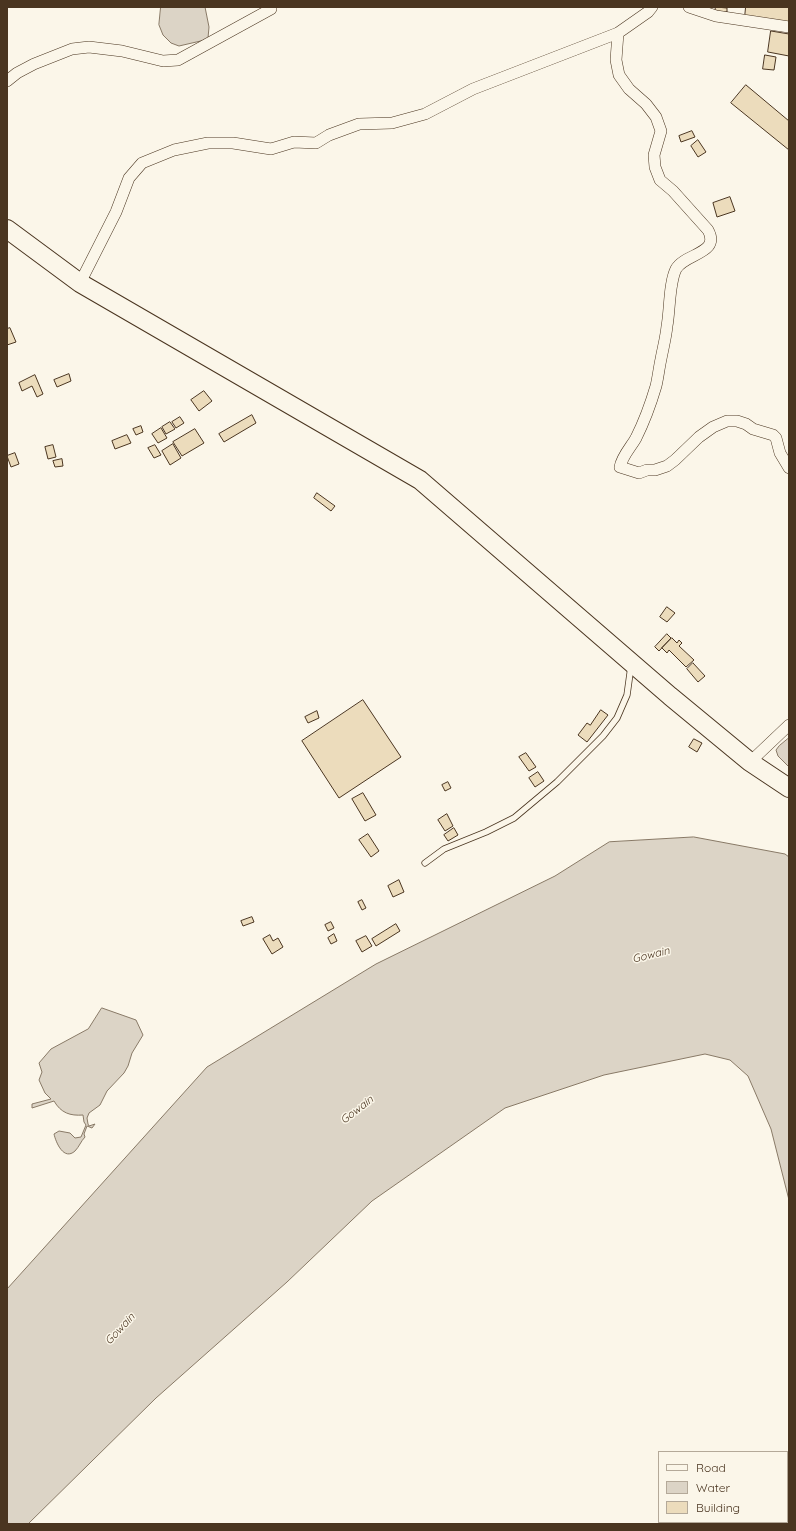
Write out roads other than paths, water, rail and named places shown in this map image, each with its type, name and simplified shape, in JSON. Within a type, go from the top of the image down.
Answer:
[{"type":"highway","points":[[7,229],[80,283],[420,480],[670,696],[750,762],[789,788]]},
{"type":"street","points":[[80,283],[116,212],[129,178],[142,163],[174,150],[208,143],[233,143],[271,149],[294,142],[316,143],[329,135],[359,124],[392,123],[406,120],[425,114],[480,86],[618,33],[648,12],[652,7]]},
{"type":"street","points":[[689,7],[716,16],[789,27]]},
{"type":"street","points":[[7,81],[17,73],[34,64],[72,49],[89,47],[122,51],[163,61],[178,60],[271,9]]},
{"type":"street","points":[[618,33],[616,60],[619,75],[629,89],[646,104],[656,117],[660,131],[654,155],[655,167],[660,180],[673,191],[708,230],[711,236],[711,242],[707,248],[686,260],[676,269],[671,286],[667,327],[656,385],[636,437],[624,456],[620,467],[639,473],[647,470],[656,470],[667,466],[698,438],[713,427],[727,421],[737,421],[746,424],[753,429],[773,435],[776,438],[780,453],[789,468]]},
{"type":"street","points":[[750,762],[789,725]]},
{"type":"lane","points":[[425,862],[444,849],[486,832],[514,818],[557,782],[603,736],[617,718],[628,695],[632,662]]},
{"type":"water","points":[[161,7],[205,7],[209,27],[208,38],[179,46],[171,43],[163,35],[159,25]]},
{"type":"water","points":[[789,738],[789,767],[778,756],[776,750]]},
{"type":"water","name":"Gowain","points":[[694,837],[785,854],[789,857],[789,1200],[771,1129],[748,1076],[730,1060],[705,1054],[604,1075],[505,1108],[372,1201],[287,1282],[156,1398],[28,1524],[7,1524],[7,1289],[207,1067],[376,964],[555,876],[609,842]]},
{"type":"water","points":[[102,1008],[136,1020],[143,1035],[132,1053],[124,1073],[107,1091],[100,1105],[89,1113],[87,1118],[89,1126],[95,1124],[92,1128],[87,1126],[84,1134],[85,1137],[78,1148],[71,1154],[67,1154],[61,1150],[54,1134],[59,1131],[70,1133],[75,1138],[81,1137],[86,1125],[83,1115],[66,1113],[54,1101],[32,1108],[32,1104],[51,1099],[45,1093],[39,1080],[42,1072],[39,1063],[51,1049],[88,1029]]}]
